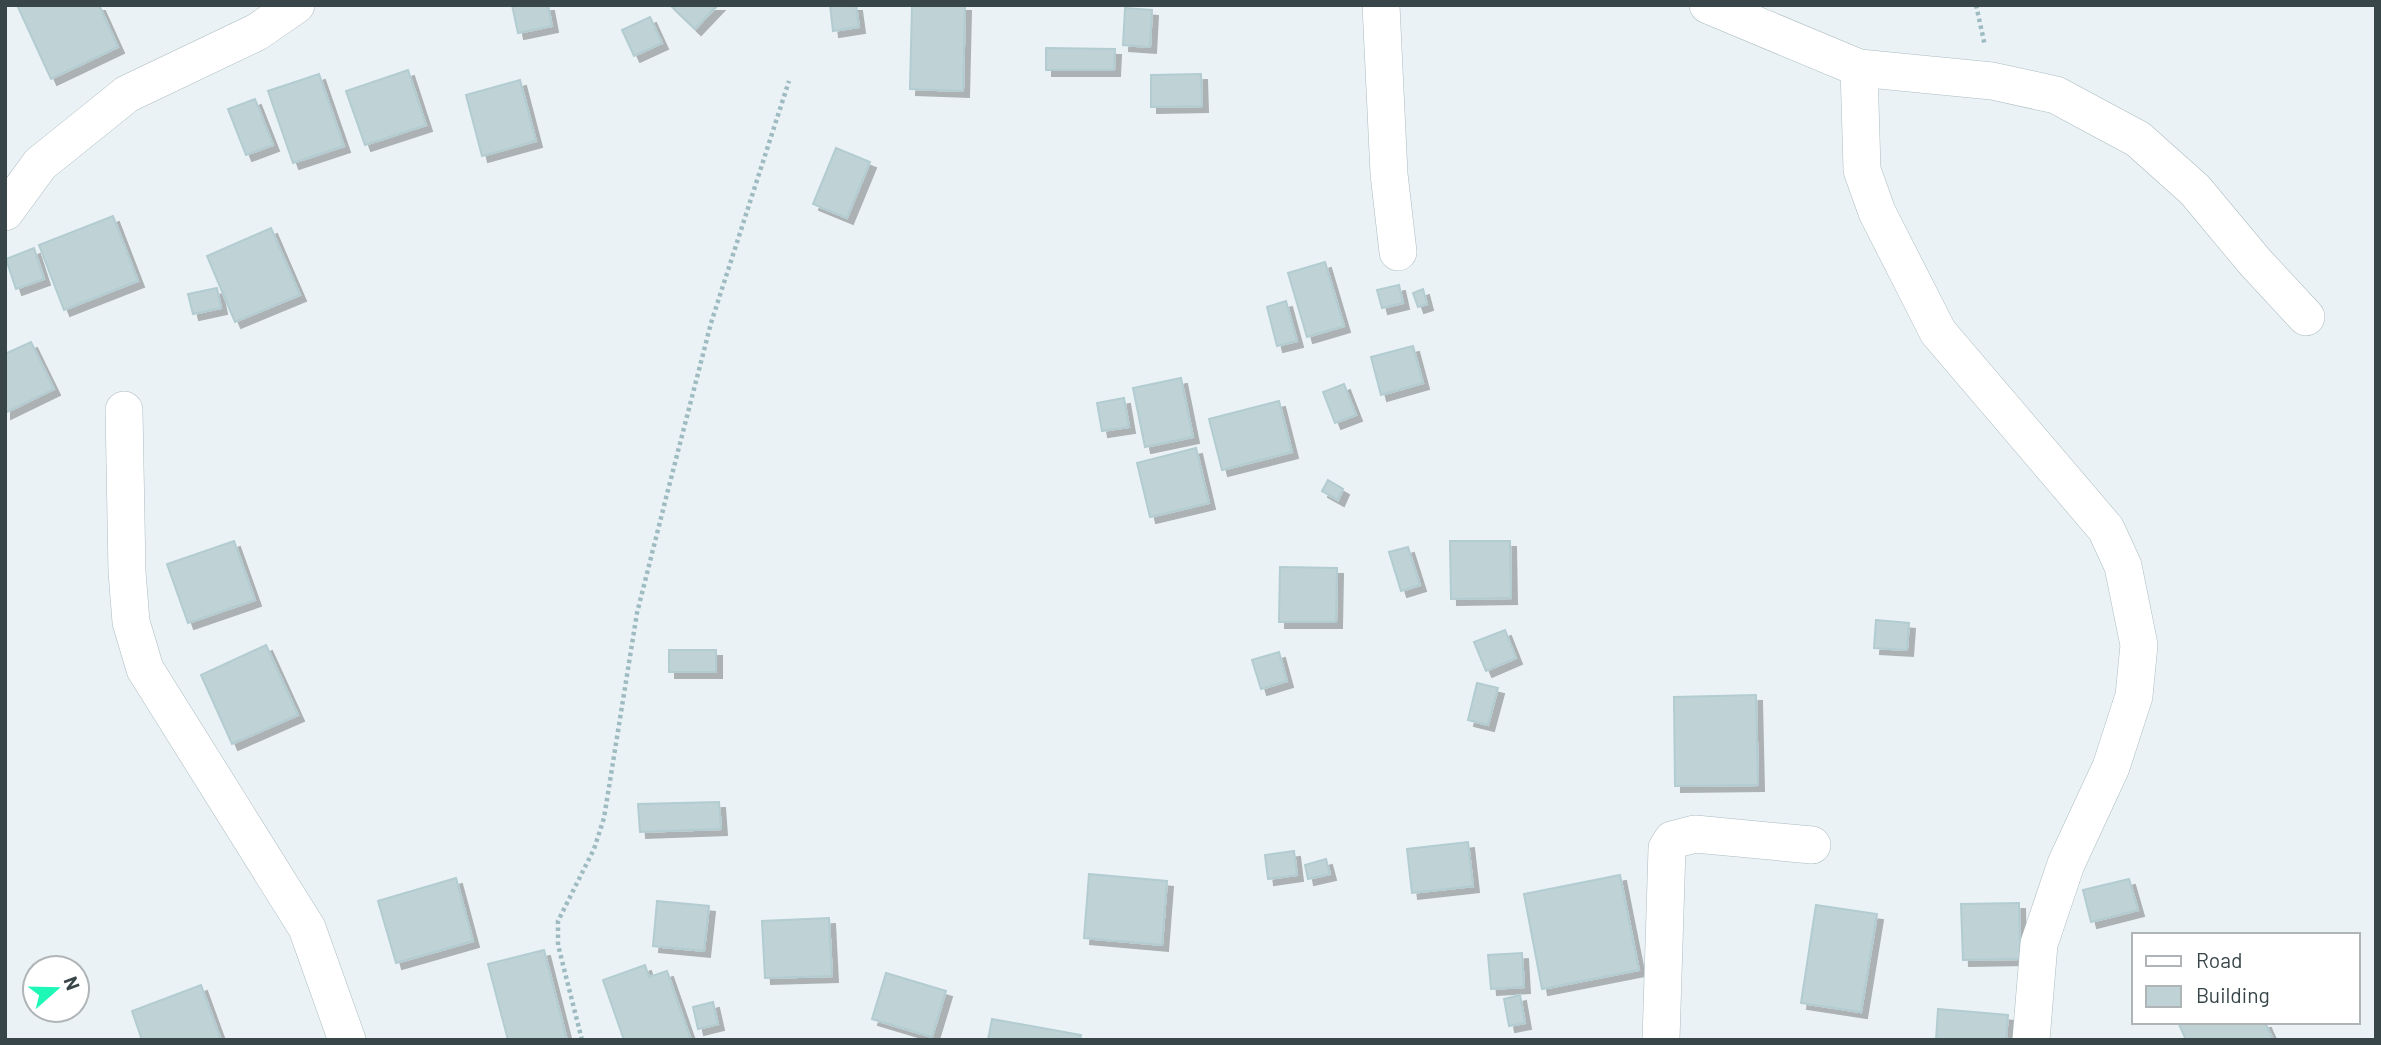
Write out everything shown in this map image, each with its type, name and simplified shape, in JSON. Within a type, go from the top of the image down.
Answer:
[{"type":"street","points":[[5,212],[40,164],[127,94],[257,32],[296,5]]},
{"type":"street","points":[[1381,5],[1390,174],[1398,252]]},
{"type":"street","points":[[1708,5],[1859,68],[1992,81],[2056,96],[2138,139],[2195,190],[2255,262],[2306,317]]},
{"type":"street","points":[[1859,68],[1862,170],[1877,212],[1903,266],[1938,332],[2106,529],[2123,566],[2139,645],[2134,696],[2111,767],[2066,864],[2039,944],[2031,1040]]},
{"type":"street","points":[[124,410],[131,622],[145,669],[307,928],[347,1040]]},
{"type":"street","points":[[1661,1040],[1667,848],[1672,840],[1695,834],[1812,845]]},
{"type":"path","points":[[582,1040],[558,945],[558,920],[594,849],[604,818],[637,613],[660,520],[711,323],[789,81]]},
{"type":"building","points":[[17,5],[99,5],[118,47],[51,79]]},
{"type":"building","points":[[512,5],[548,5],[552,26],[518,33]]},
{"type":"building","points":[[670,5],[718,5],[695,29]]},
{"type":"building","points":[[830,5],[856,5],[859,27],[833,31]]},
{"type":"building","points":[[912,5],[965,5],[963,91],[910,89]]},
{"type":"building","points":[[1125,8],[1152,10],[1150,47],[1123,45]]},
{"type":"building","points":[[650,17],[662,43],[634,56],[622,30]]},
{"type":"building","points":[[1046,48],[1115,49],[1114,70],[1046,70]]},
{"type":"building","points":[[408,70],[426,125],[365,145],[346,91]]},
{"type":"building","points":[[319,74],[344,146],[293,163],[268,91]]},
{"type":"building","points":[[1201,74],[1202,106],[1151,107],[1151,75]]},
{"type":"building","points":[[520,80],[536,141],[482,156],[466,95]]},
{"type":"building","points":[[255,99],[273,145],[246,155],[228,109]]},
{"type":"building","points":[[836,148],[870,162],[847,218],[813,204]]},
{"type":"building","points":[[113,216],[138,281],[64,310],[39,245]]},
{"type":"building","points":[[271,228],[300,295],[235,322],[207,256]]},
{"type":"building","points":[[34,248],[44,279],[16,289],[6,259]]},
{"type":"building","points":[[1325,262],[1344,326],[1307,337],[1288,273]]},
{"type":"building","points":[[1399,285],[1403,303],[1382,308],[1377,290]]},
{"type":"building","points":[[217,288],[221,308],[193,314],[188,294]]},
{"type":"building","points":[[1423,289],[1427,304],[1418,307],[1413,293]]},
{"type":"building","points":[[1286,301],[1297,341],[1277,346],[1267,307]]},
{"type":"building","points":[[31,342],[54,389],[5,413],[5,354]]},
{"type":"building","points":[[1413,346],[1423,383],[1381,395],[1371,357]]},
{"type":"building","points":[[1181,378],[1193,437],[1145,447],[1133,388]]},
{"type":"building","points":[[1344,384],[1356,415],[1335,423],[1323,392]]},
{"type":"building","points":[[1124,398],[1129,427],[1102,431],[1097,403]]},
{"type":"building","points":[[1279,401],[1292,452],[1222,470],[1209,419]]},
{"type":"building","points":[[1196,448],[1209,503],[1150,517],[1137,463]]},
{"type":"building","points":[[1328,480],[1343,489],[1338,500],[1322,491]]},
{"type":"building","points":[[234,541],[255,600],[188,623],[167,564]]},
{"type":"building","points":[[1450,541],[1510,541],[1511,598],[1451,599]]},
{"type":"building","points":[[1408,547],[1420,585],[1401,591],[1389,552]]},
{"type":"building","points":[[1280,567],[1337,568],[1336,622],[1279,622]]},
{"type":"building","points":[[1876,620],[1909,623],[1907,650],[1874,648]]},
{"type":"building","points":[[1505,630],[1516,658],[1486,671],[1474,642]]},
{"type":"building","points":[[266,645],[298,715],[232,744],[201,675]]},
{"type":"building","points":[[669,650],[716,650],[716,672],[669,672]]},
{"type":"building","points":[[1279,652],[1287,681],[1261,689],[1252,660]]},
{"type":"building","points":[[1477,683],[1498,688],[1488,725],[1468,720]]},
{"type":"building","points":[[1756,695],[1758,785],[1675,786],[1674,697]]},
{"type":"building","points":[[719,802],[721,829],[640,832],[638,804]]},
{"type":"building","points":[[1468,842],[1473,886],[1412,893],[1407,849]]},
{"type":"building","points":[[1294,851],[1297,875],[1268,879],[1265,855]]},
{"type":"building","points":[[1326,859],[1330,874],[1308,879],[1305,865]]},
{"type":"building","points":[[1089,874],[1167,881],[1162,945],[1084,938]]},
{"type":"building","points":[[1620,875],[1639,970],[1542,989],[1524,894]]},
{"type":"building","points":[[456,878],[473,941],[396,963],[378,901]]},
{"type":"building","points":[[2129,879],[2138,910],[2091,922],[2083,890]]},
{"type":"building","points":[[657,901],[709,906],[704,951],[653,946]]},
{"type":"building","points":[[2019,903],[2020,959],[1963,960],[1961,904]]},
{"type":"building","points":[[1816,905],[1877,914],[1861,1012],[1801,1003]]},
{"type":"building","points":[[829,918],[832,976],[765,978],[762,921]]},
{"type":"building","points":[[544,950],[567,1040],[508,1040],[488,964]]},
{"type":"building","points":[[1522,953],[1524,987],[1491,989],[1488,955]]},
{"type":"building","points":[[645,965],[649,977],[667,971],[691,1040],[624,1040],[603,980]]},
{"type":"building","points":[[886,973],[946,991],[932,1037],[872,1019]]},
{"type":"building","points":[[201,985],[221,1040],[142,1040],[132,1011]]},
{"type":"building","points":[[1520,995],[1525,1023],[1509,1026],[1504,999]]},
{"type":"building","points":[[713,1002],[718,1024],[698,1029],[693,1007]]},
{"type":"building","points":[[1938,1009],[2008,1015],[2006,1040],[1936,1040]]},
{"type":"building","points":[[992,1019],[1081,1035],[1080,1040],[988,1040]]},
{"type":"building","points":[[2179,1024],[2266,1024],[2273,1040],[2186,1040]]}]
